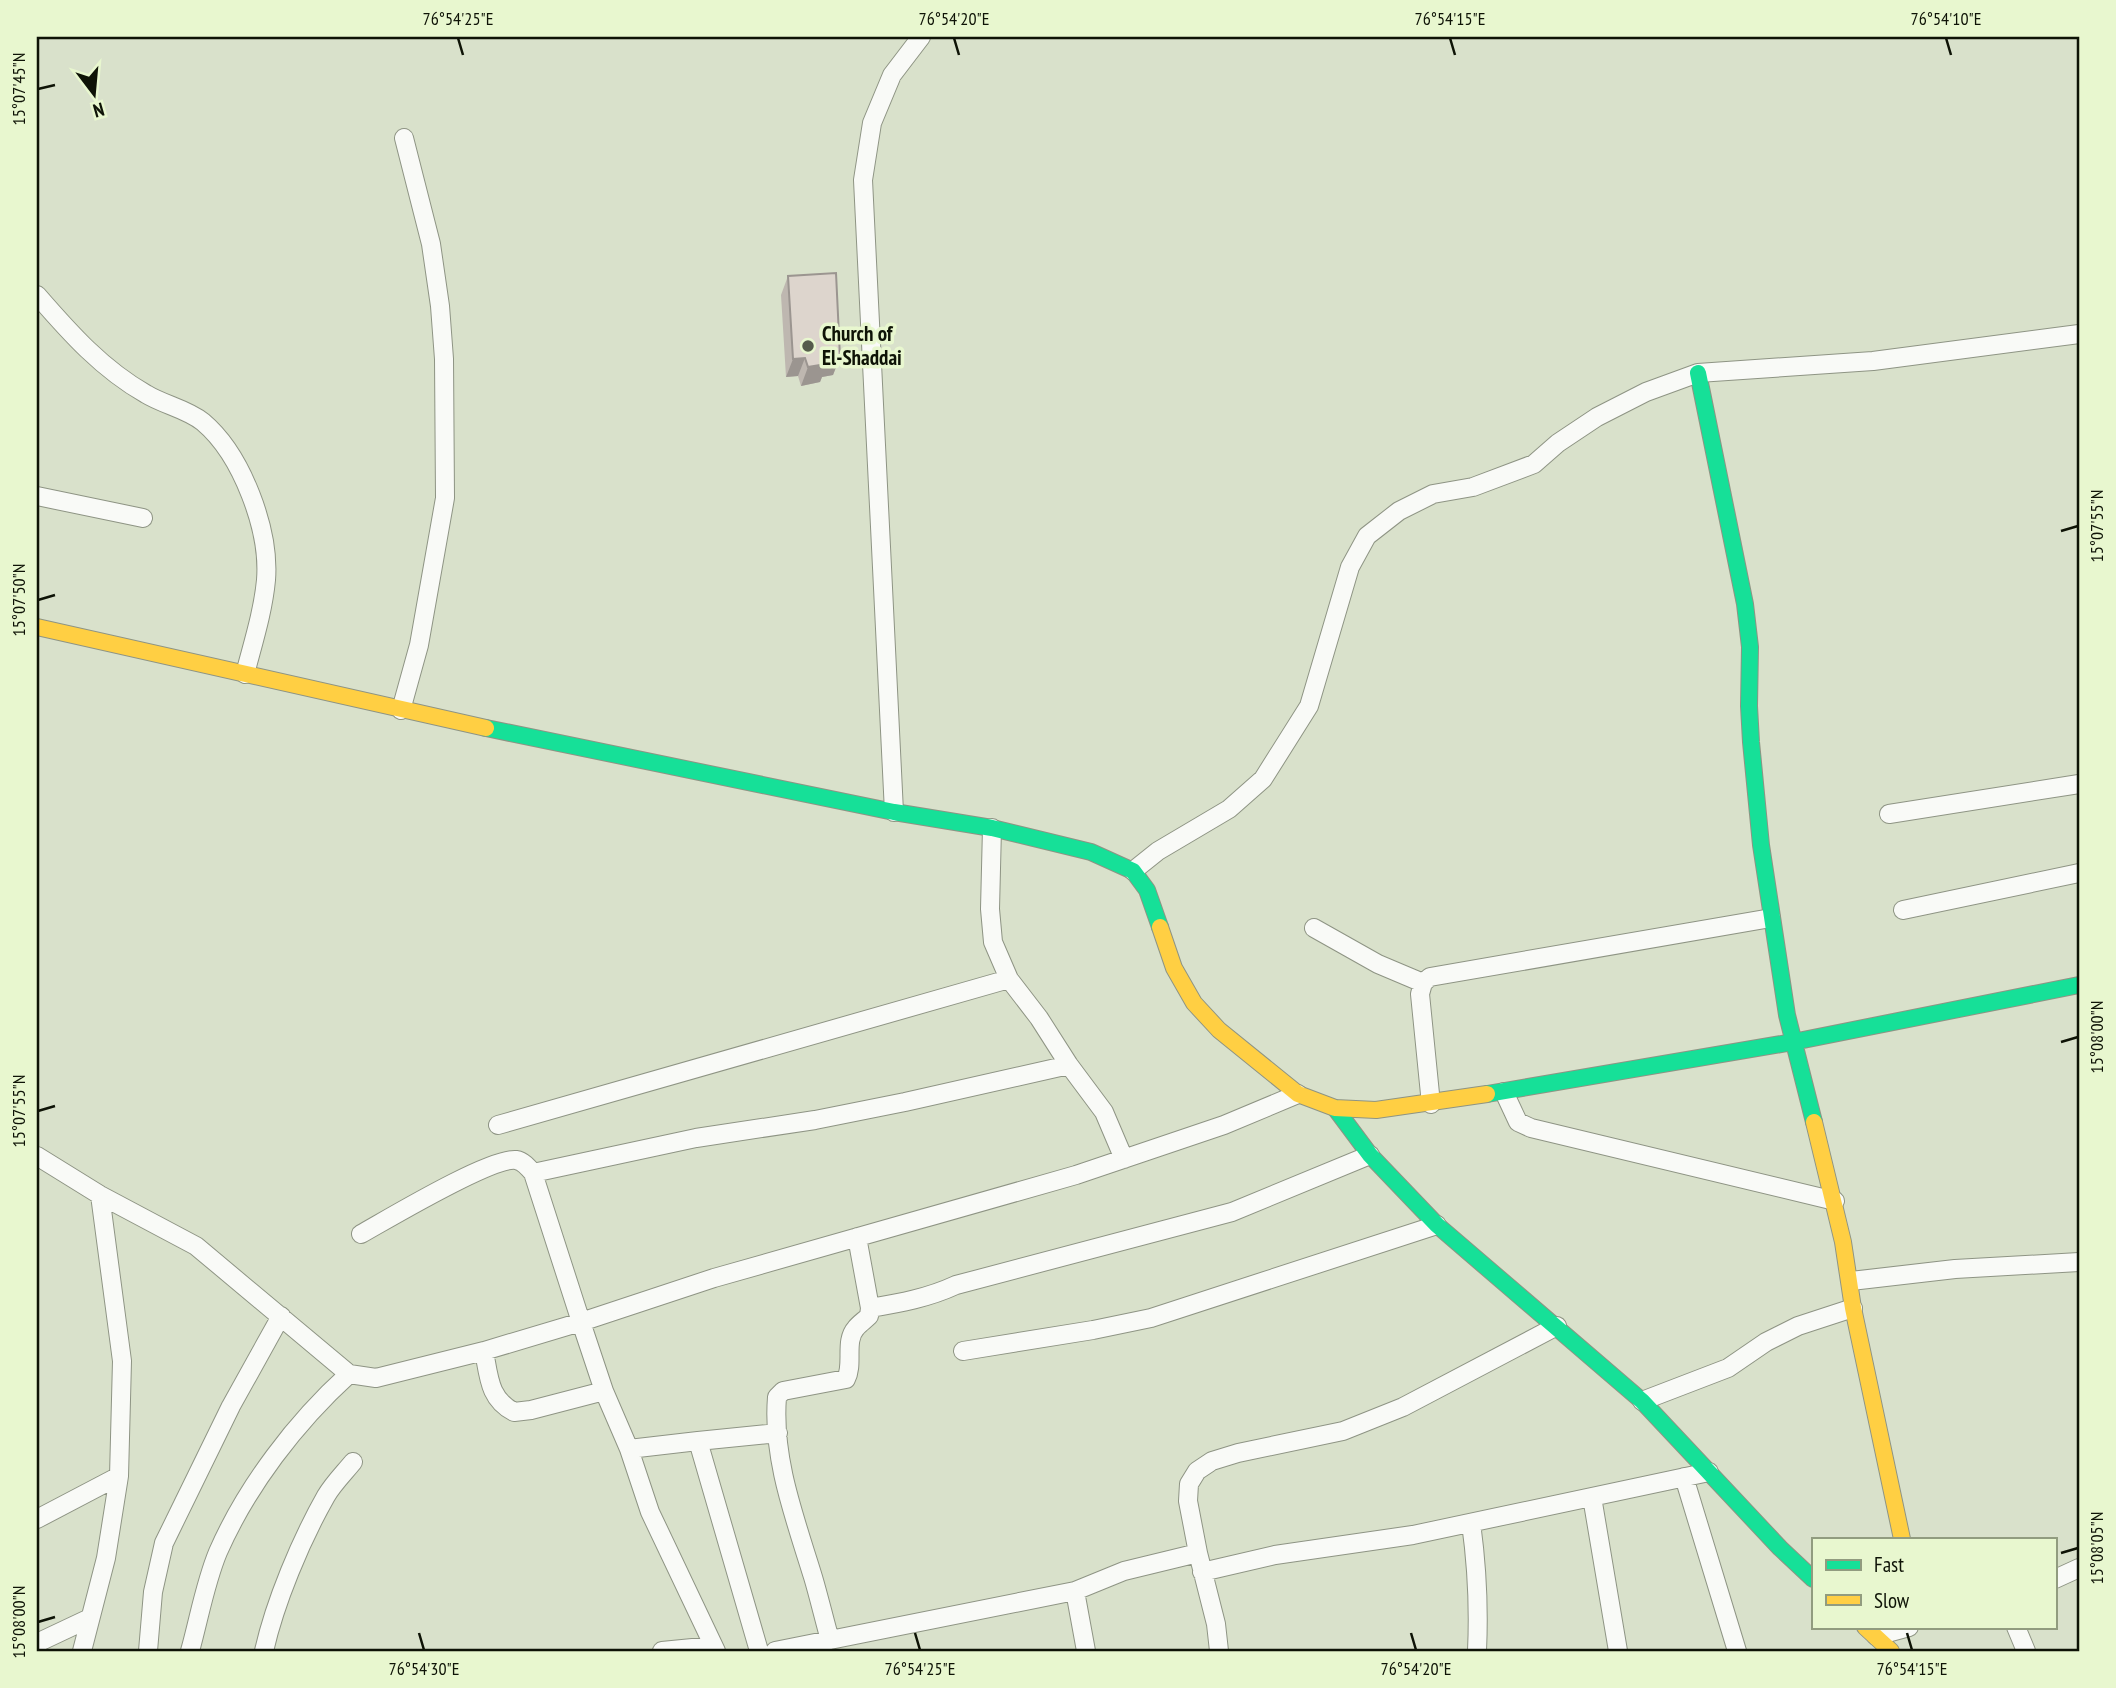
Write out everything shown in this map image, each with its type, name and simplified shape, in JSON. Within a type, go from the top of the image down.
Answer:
[{"type":"street","points":[[894,812],[863,180],[872,123],[892,75],[921,37]]},
{"type":"street","points":[[401,710],[431,588],[445,498],[444,359],[440,306],[431,244],[404,138]]},
{"type":"street","points":[[37,295],[76,340],[107,369],[147,395],[201,420],[225,443],[241,471],[256,513],[265,553],[266,578],[262,609],[245,674]]},
{"type":"street","points":[[1133,871],[1158,851],[1229,809],[1263,779],[1309,706],[1350,567],[1367,536],[1399,511],[1433,494],[1473,487],[1534,464],[1558,443],[1597,417],[1646,392],[1699,373],[1873,361],[2079,334]]},
{"type":"street","points":[[1699,373],[1710,440],[1743,589],[1749,641],[1749,713],[1755,791],[1771,918],[1793,1042],[1835,1201],[1851,1281],[1853,1308],[1902,1538]]},
{"type":"street","points":[[37,496],[143,519]]},
{"type":"street","points":[[37,627],[401,710],[894,812],[992,828],[1091,852],[1133,871],[1147,890],[1174,968],[1194,1003],[1219,1030],[1298,1094],[1335,1108],[1376,1110],[1504,1092],[1793,1042],[2079,985]]},
{"type":"street","points":[[1889,814],[2079,784]]},
{"type":"street","points":[[992,828],[990,909],[993,942],[1009,979],[1104,1112],[1124,1158]]},
{"type":"street","points":[[1903,910],[2079,873]]},
{"type":"street","points":[[1431,1104],[1420,994],[1423,983],[1430,977],[1771,918]]},
{"type":"street","points":[[1314,928],[1378,964],[1423,983]]},
{"type":"street","points":[[498,1125],[1009,979]]},
{"type":"street","points":[[534,1172],[696,1138],[815,1120],[905,1102],[1069,1065]]},
{"type":"street","points":[[1504,1092],[1518,1122],[1531,1128],[1835,1201]]},
{"type":"street","points":[[37,1156],[100,1195],[196,1246],[349,1374],[376,1378],[484,1351],[714,1278],[1076,1175],[1224,1125],[1298,1094]]},
{"type":"street","points":[[1335,1108],[1370,1155],[1437,1225],[1642,1401],[1780,1548],[1812,1578]]},
{"type":"street","points":[[870,1308],[915,1300],[956,1285],[1232,1212],[1370,1155]]},
{"type":"street","points":[[361,1234],[498,1163],[515,1160],[524,1163],[534,1172],[604,1391],[629,1449],[650,1512],[715,1649],[662,1651]]},
{"type":"street","points":[[82,1651],[106,1558],[119,1476],[122,1361],[100,1195]]},
{"type":"street","points":[[963,1351],[1151,1318],[1437,1225]]},
{"type":"street","points":[[830,1640],[779,1460],[777,1397],[783,1391],[846,1378],[850,1372],[852,1335],[869,1316],[870,1308],[857,1237]]},
{"type":"street","points":[[1851,1281],[1955,1269],[2079,1262]]},
{"type":"street","points":[[1642,1401],[1728,1368],[1766,1342],[1798,1326],[1853,1308]]},
{"type":"street","points":[[148,1651],[152,1592],[164,1543],[231,1406],[281,1316]]},
{"type":"street","points":[[1219,1651],[1216,1624],[1202,1572],[1188,1501],[1189,1484],[1197,1471],[1212,1461],[1238,1453],[1343,1431],[1403,1407],[1557,1326]]},
{"type":"street","points":[[484,1351],[491,1388],[496,1399],[514,1412],[604,1391]]},
{"type":"street","points":[[190,1651],[218,1553],[248,1497],[292,1432],[321,1399],[349,1374]]},
{"type":"street","points":[[629,1449],[778,1433]]},
{"type":"street","points":[[698,1441],[759,1651]]},
{"type":"street","points":[[264,1651],[270,1623],[309,1530],[327,1494],[353,1462]]},
{"type":"street","points":[[1202,1572],[1275,1555],[1413,1535],[1709,1472]]},
{"type":"street","points":[[37,1519],[119,1476]]},
{"type":"street","points":[[1684,1478],[1735,1651]]},
{"type":"street","points":[[1592,1497],[1618,1651]]},
{"type":"street","points":[[1471,1523],[1477,1563],[1477,1651]]},
{"type":"street","points":[[775,1651],[1075,1591],[1124,1571],[1198,1553]]},
{"type":"street","points":[[2056,1578],[2079,1568]]},
{"type":"street","points":[[1075,1591],[1086,1651]]},
{"type":"street","points":[[37,1643],[90,1618]]},
{"type":"street","points":[[1871,1631],[1900,1628]]},
{"type":"street","points":[[2016,1628],[2026,1651]]},
{"type":"street","points":[[1871,1631],[1891,1651]]},
{"type":"building","points":[[836,273],[840,357],[829,358],[826,364],[808,367],[805,358],[793,359],[788,276]]},
{"type":"traffic: fast","points":[[1698,373],[1745,604],[1750,647],[1751,742],[1761,845],[1787,1015],[1814,1122]]},
{"type":"traffic: fast","points":[[486,728],[894,812],[992,828],[1091,852],[1133,871],[1147,890],[1160,927]]},
{"type":"traffic: fast","points":[[1487,1094],[1793,1042],[2079,985]]},
{"type":"traffic: fast","points":[[1335,1108],[1370,1155],[1437,1225],[1642,1401],[1780,1548],[1812,1578]]},
{"type":"traffic: slow","points":[[37,627],[486,728]]},
{"type":"traffic: slow","points":[[1160,927],[1174,968],[1194,1003],[1219,1030],[1298,1094],[1335,1108],[1376,1110],[1487,1094]]},
{"type":"traffic: slow","points":[[1814,1122],[1843,1242],[1853,1308],[1902,1538]]},
{"type":"traffic: slow","points":[[1866,1628],[1891,1651]]},
{"type":"place","name":"Church of El-Shaddai","points":[[808,346]]}]
